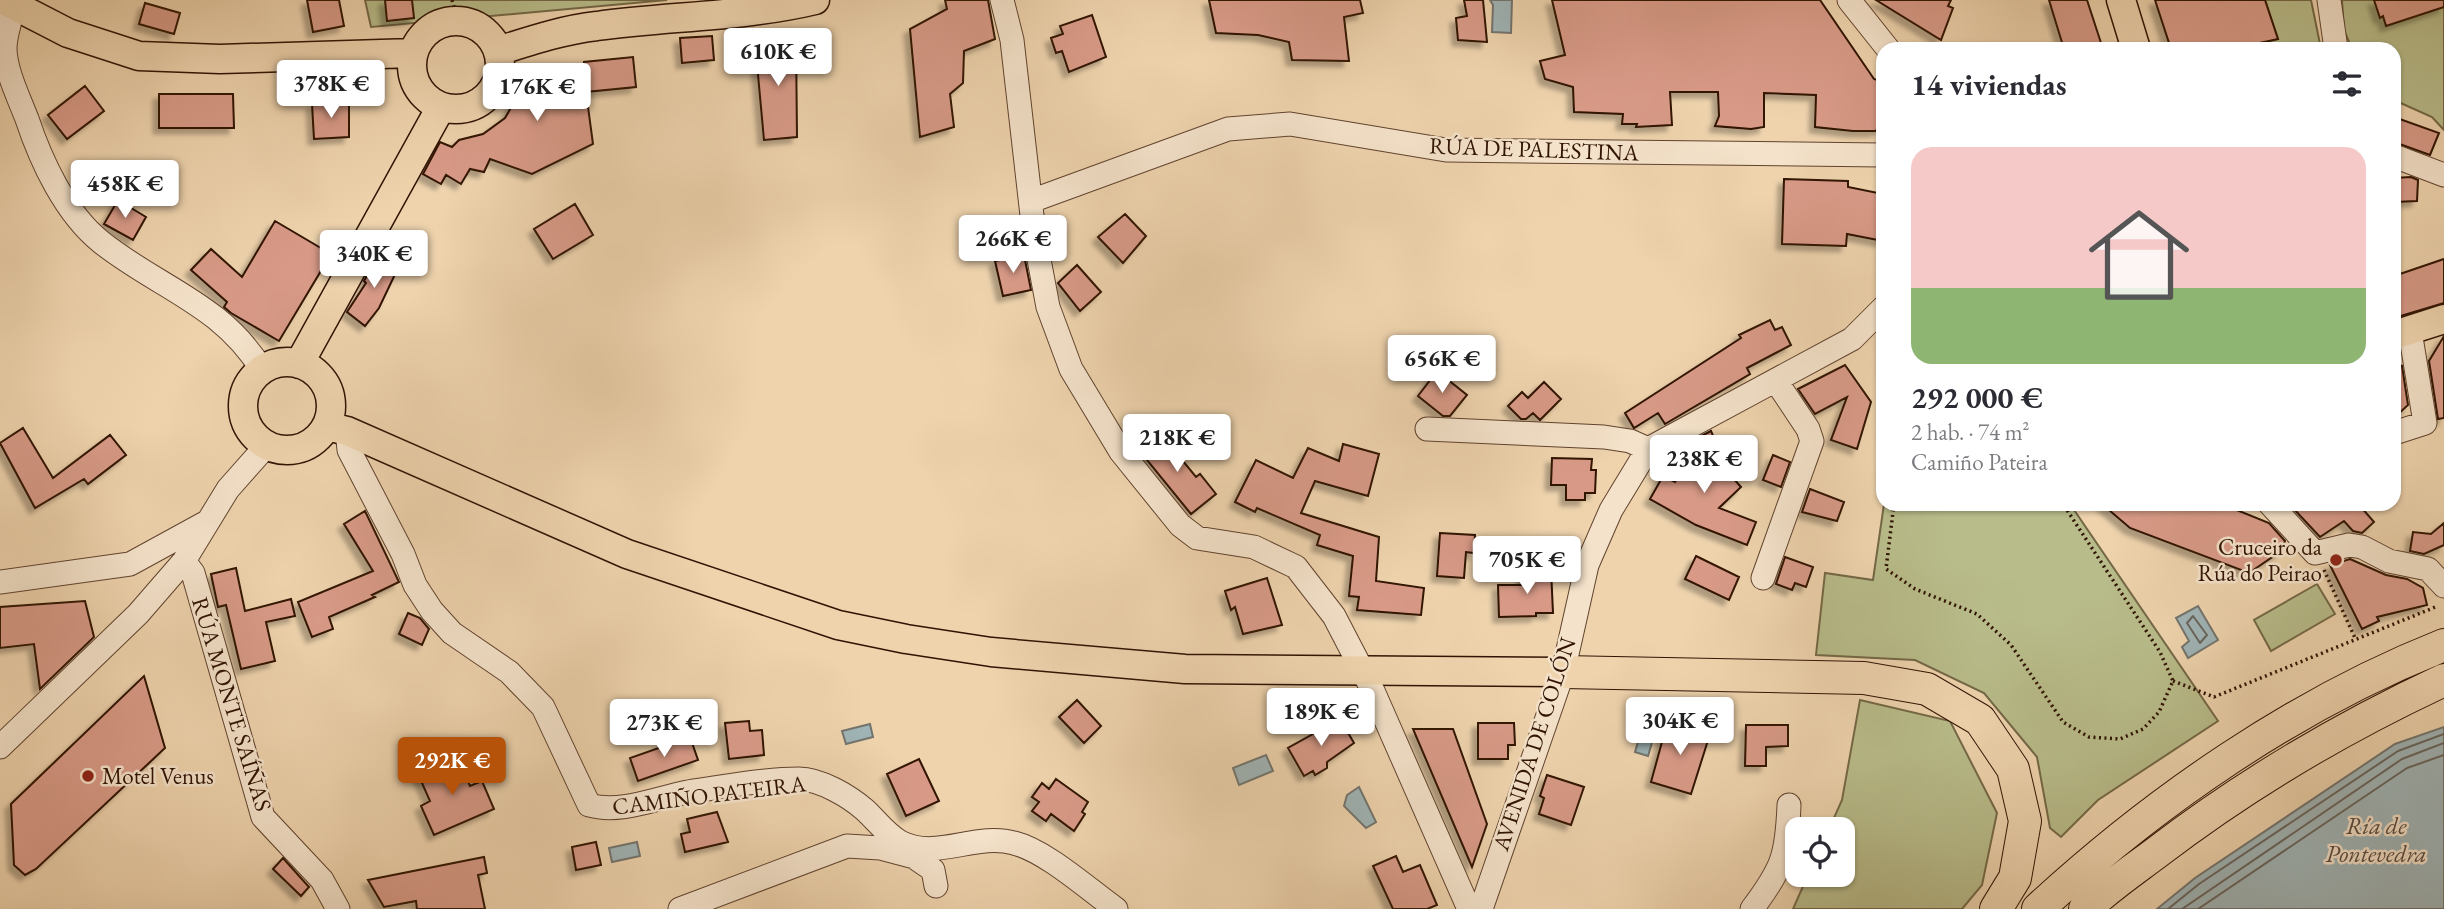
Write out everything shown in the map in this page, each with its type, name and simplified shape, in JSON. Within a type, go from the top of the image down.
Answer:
[{"type":"highway","points":[[2038,909],[2078,872],[2194,783],[2271,733],[2358,685],[2444,645]]},
{"type":"highway","points":[[1563,672],[1864,678],[1927,689],[1980,720],[2013,769],[2025,821],[2015,878],[1996,909]]},
{"type":"highway","points":[[2085,909],[2202,818],[2287,761],[2373,713],[2444,680]]},
{"type":"main road","points":[[498,51],[552,34],[597,26],[747,13],[815,0]]},
{"type":"main road","points":[[2121,0],[2134,42]]},
{"type":"main road","points":[[10,2],[68,33],[139,56],[220,59],[413,53]]},
{"type":"main road","points":[[455,10],[482,30],[498,51],[498,79],[482,102],[469,108],[441,107],[429,101],[414,79],[413,53],[419,39],[455,10]]},
{"type":"main road","points":[[299,364],[441,107]]},
{"type":"main road","points":[[2402,333],[2444,319]]},
{"type":"main road","points":[[337,429],[301,448],[280,450],[255,436],[247,424],[243,409],[245,394],[262,370],[283,363],[299,364],[320,377],[327,388],[331,414],[337,429],[627,554],[838,625],[991,652],[1119,666],[1259,672],[1563,672]]},
{"type":"street","points":[[1002,0],[1012,40],[1034,233],[1048,307],[1071,369],[1121,452],[1180,525],[1197,538],[1254,547],[1296,567],[1334,616],[1362,670],[1469,909]]},
{"type":"street","points":[[1849,0],[1882,42]]},
{"type":"street","points":[[2329,0],[2335,42]]},
{"type":"street","points":[[10,2],[5,48],[15,85],[38,151],[82,224],[102,242],[219,319],[248,348],[262,370]]},
{"type":"street","name":"RÚA DE PALESTINA","points":[[1031,201],[1228,129],[1290,124],[1446,150],[1876,155]]},
{"type":"street","points":[[2401,159],[2444,175]]},
{"type":"street","points":[[1427,429],[1604,437],[1630,441],[1648,449],[1852,339],[1876,315]]},
{"type":"street","points":[[2401,431],[2425,423],[2402,333]]},
{"type":"street","points":[[1763,578],[1812,441],[1808,429],[1776,381]]},
{"type":"street","name":"CAMIÑO PATEIRA","points":[[337,429],[421,594],[452,633],[509,672],[543,706],[589,805],[605,810],[688,793],[800,779],[818,782],[863,808],[898,841],[913,847],[936,850],[963,842],[995,840],[1016,843],[1036,853],[1116,909]]},
{"type":"street","points":[[0,747],[121,631],[166,583],[184,561],[228,489],[267,445]]},
{"type":"street","name":"AVENIDA DE COLÓN","points":[[1481,909],[1563,672],[1587,565],[1611,510],[1648,449]]},
{"type":"street","points":[[2276,511],[2315,553],[2349,545],[2361,547],[2389,561],[2436,563],[2444,586]]},
{"type":"street","points":[[0,582],[130,564],[191,533],[211,519]]},
{"type":"street","name":"RÚA MONTE SAÍÑAS","points":[[184,561],[193,573],[263,817],[322,880],[338,909]]},
{"type":"street","points":[[130,564],[166,583]]},
{"type":"street","points":[[1752,909],[1777,875],[1787,847],[1789,805]]},
{"type":"street","points":[[680,909],[847,846],[880,848],[914,857],[933,870],[936,886]]},
{"type":"path","points":[[1893,511],[1885,569],[1915,589],[1977,614],[2011,645],[2063,722],[2090,737],[2120,739],[2143,729],[2159,712],[2173,681]]},
{"type":"path","points":[[2068,511],[2160,652],[2173,681],[2214,697],[2444,604]]},
{"type":"path","points":[[2315,553],[2355,638]]},
{"type":"green space","points":[[365,0],[667,0],[371,27]]},
{"type":"green space","points":[[2265,0],[2311,0],[2320,42],[2264,42],[2278,39]]},
{"type":"green space","points":[[2342,0],[2444,0],[2444,130],[2432,117],[2401,103],[2401,42],[2349,42],[2344,30]]},
{"type":"green space","points":[[1883,511],[2075,511],[2218,721],[2098,800],[2061,837],[2050,828],[2037,757],[1984,693],[1915,660],[1816,655],[1825,573],[1873,580]]},
{"type":"green space","points":[[2317,584],[2335,614],[2271,651],[2254,620]]},
{"type":"green space","points":[[1860,700],[1950,721],[1997,813],[1982,885],[1962,909],[1793,909],[1803,887],[1855,887],[1855,817],[1834,817],[1842,800]]},
{"type":"water","points":[[1490,0],[1512,0],[1511,33],[1492,32],[1493,5]]},
{"type":"water","points":[[2198,606],[2218,640],[2188,658],[2182,647],[2189,641],[2176,618]]},
{"type":"water","points":[[870,724],[873,737],[846,744],[842,731]]},
{"type":"water","points":[[1643,725],[1656,729],[1648,756],[1635,752]]},
{"type":"water","name":"Ría de Pontevedra","points":[[2444,727],[2444,909],[2157,909],[2195,878],[2395,744]]},
{"type":"water","points":[[1266,755],[1273,771],[1239,785],[1233,768]]},
{"type":"water","points":[[1359,787],[1376,822],[1366,828],[1344,806],[1347,795]]},
{"type":"water","points":[[637,842],[640,856],[612,862],[609,848]]},
{"type":"building","points":[[307,0],[339,0],[344,26],[313,32]]},
{"type":"building","points":[[385,0],[412,0],[414,18],[387,21]]},
{"type":"building","points":[[945,0],[988,0],[995,39],[964,51],[963,83],[950,94],[954,127],[920,137],[910,29],[947,9]]},
{"type":"building","points":[[1209,0],[1360,0],[1363,13],[1344,17],[1349,61],[1292,60],[1289,42],[1258,35],[1216,33]]},
{"type":"building","points":[[1464,0],[1483,0],[1487,42],[1458,40],[1456,18],[1467,16]]},
{"type":"building","points":[[1552,0],[1820,0],[1876,80],[1876,130],[1815,127],[1816,95],[1764,93],[1764,127],[1751,129],[1715,126],[1719,116],[1718,92],[1670,92],[1672,125],[1636,127],[1637,124],[1622,124],[1623,114],[1574,112],[1573,87],[1545,79],[1540,61],[1565,55]]},
{"type":"building","points":[[1876,0],[1951,0],[1948,6],[1953,8],[1941,40]]},
{"type":"building","points":[[2049,0],[2087,0],[2101,42],[2062,42]]},
{"type":"building","points":[[2155,0],[2265,0],[2278,39],[2264,42],[2169,42]]},
{"type":"building","points":[[2374,0],[2444,0],[2444,7],[2386,26]]},
{"type":"building","points":[[145,3],[180,13],[174,34],[139,24]]},
{"type":"building","points":[[1092,15],[1106,57],[1069,72],[1062,51],[1056,53],[1051,38],[1063,34],[1060,26]]},
{"type":"building","points":[[712,36],[714,60],[682,63],[680,38]]},
{"type":"building","points":[[796,39],[797,137],[764,140],[755,42]]},
{"type":"building","points":[[633,57],[636,87],[586,92],[593,144],[532,174],[490,159],[484,172],[470,169],[461,184],[446,175],[441,184],[423,174],[440,142],[452,147],[459,140],[483,134],[505,118],[527,80],[553,69],[584,69],[584,62]]},
{"type":"building","points":[[85,86],[104,111],[67,139],[48,115]]},
{"type":"building","points":[[159,94],[233,94],[234,128],[159,128]]},
{"type":"building","points":[[349,102],[349,137],[314,139],[312,104]]},
{"type":"building","points":[[2401,119],[2439,133],[2430,155],[2401,145]]},
{"type":"building","points":[[2401,178],[2418,180],[2417,201],[2401,202]]},
{"type":"building","points":[[1784,179],[1848,181],[1848,187],[1876,193],[1876,240],[1847,234],[1846,246],[1782,244]]},
{"type":"building","points":[[118,200],[146,217],[133,240],[104,224]]},
{"type":"building","points":[[575,204],[593,235],[553,259],[534,229]]},
{"type":"building","points":[[1125,214],[1146,236],[1123,263],[1098,237]]},
{"type":"building","points":[[275,221],[331,254],[279,341],[231,313],[224,307],[227,302],[191,270],[211,249],[242,277]]},
{"type":"building","points":[[378,255],[399,266],[379,308],[365,326],[347,312],[366,283],[364,281]]},
{"type":"building","points":[[1024,255],[1031,290],[1003,296],[995,261]]},
{"type":"building","points":[[2444,259],[2444,303],[2401,316],[2401,274]]},
{"type":"building","points":[[1077,265],[1101,292],[1080,311],[1058,283]]},
{"type":"building","points":[[1770,320],[1775,330],[1782,327],[1791,345],[1747,368],[1750,374],[1665,424],[1658,413],[1634,428],[1625,413],[1741,338],[1739,335]]},
{"type":"building","points":[[2444,336],[2444,418],[2438,419],[2429,361]]},
{"type":"building","points":[[1845,365],[1871,402],[1857,449],[1831,440],[1847,397],[1815,414],[1798,389]]},
{"type":"building","points":[[2401,366],[2402,366],[2408,405],[2401,412]]},
{"type":"building","points":[[1437,371],[1467,395],[1450,416],[1443,416],[1418,396]]},
{"type":"building","points":[[1544,382],[1561,399],[1540,420],[1533,413],[1526,419],[1521,419],[1508,406],[1522,392],[1528,398]]},
{"type":"building","points":[[23,428],[53,478],[110,435],[126,455],[88,484],[84,479],[35,508],[0,443]]},
{"type":"building","points":[[1711,431],[1714,438],[1699,449],[1723,474],[1727,471],[1741,487],[1719,508],[1756,522],[1747,545],[1696,525],[1650,499],[1663,476],[1675,482],[1690,456],[1680,447]]},
{"type":"building","points":[[1159,432],[1196,477],[1200,474],[1216,494],[1191,514],[1138,449]]},
{"type":"building","points":[[1343,444],[1379,454],[1368,496],[1315,481],[1301,513],[1379,537],[1376,581],[1424,588],[1421,615],[1357,610],[1359,597],[1349,596],[1353,556],[1317,545],[1320,535],[1257,508],[1255,512],[1235,502],[1256,460],[1293,478],[1308,448],[1339,461]]},
{"type":"building","points":[[1773,455],[1790,462],[1781,487],[1763,480]]},
{"type":"building","points":[[1552,458],[1592,459],[1591,470],[1596,470],[1595,493],[1585,493],[1585,500],[1566,500],[1566,485],[1551,485]]},
{"type":"building","points":[[1810,489],[1844,502],[1837,521],[1802,512]]},
{"type":"building","points":[[365,511],[399,582],[372,595],[375,597],[329,617],[333,629],[312,637],[298,602],[373,571],[344,524]]},
{"type":"building","points":[[2110,511],[2239,511],[2269,523],[2285,541],[2281,551],[2249,573],[2130,528]]},
{"type":"building","points":[[2296,511],[2364,511],[2374,522],[2362,533],[2353,531],[2344,521],[2320,537]]},
{"type":"building","points":[[2444,523],[2444,545],[2424,554],[2410,551],[2413,532],[2431,534]]},
{"type":"building","points":[[1440,533],[1475,535],[1474,553],[1466,552],[1464,578],[1437,576]]},
{"type":"building","points":[[1696,556],[1739,577],[1729,600],[1685,579]]},
{"type":"building","points":[[1785,557],[1813,567],[1806,587],[1795,583],[1792,590],[1776,584]]},
{"type":"building","points":[[2350,559],[2386,575],[2407,579],[2423,588],[2427,605],[2377,617],[2379,621],[2362,629],[2330,565]]},
{"type":"building","points":[[236,568],[245,611],[291,599],[295,616],[266,622],[275,661],[241,669],[226,605],[218,607],[211,574]]},
{"type":"building","points":[[1551,569],[1553,613],[1499,617],[1498,585],[1523,585],[1523,572]]},
{"type":"building","points":[[1267,578],[1282,625],[1243,634],[1235,607],[1231,610],[1225,591]]},
{"type":"building","points":[[85,601],[94,637],[40,689],[34,644],[0,648],[0,607]]},
{"type":"building","points":[[408,613],[420,618],[429,629],[422,645],[399,634]]},
{"type":"building","name":"Motel Venus","points":[[144,676],[165,748],[36,869],[25,875],[14,865],[11,804]]},
{"type":"building","points":[[1077,700],[1101,726],[1084,743],[1059,717]]},
{"type":"building","points":[[1340,719],[1354,743],[1327,762],[1327,768],[1315,775],[1313,771],[1304,776],[1288,748]]},
{"type":"building","points":[[1668,720],[1710,734],[1691,794],[1651,782]]},
{"type":"building","points":[[749,721],[750,731],[762,730],[764,755],[729,759],[725,723]]},
{"type":"building","points":[[1478,723],[1514,723],[1515,745],[1508,745],[1508,759],[1478,759]]},
{"type":"building","points":[[1746,725],[1788,725],[1788,746],[1766,747],[1766,766],[1745,766]]},
{"type":"building","points":[[1413,729],[1453,729],[1487,824],[1472,867]]},
{"type":"building","points":[[690,737],[698,760],[638,781],[630,758]]},
{"type":"building","points":[[457,757],[470,786],[482,781],[494,809],[434,835],[421,806],[430,801],[418,774]]},
{"type":"building","points":[[919,759],[939,801],[906,816],[887,774]]},
{"type":"building","points":[[1547,775],[1584,787],[1571,825],[1539,814],[1544,798],[1540,796]]},
{"type":"building","points":[[1056,779],[1088,802],[1082,812],[1085,814],[1074,831],[1051,814],[1046,821],[1032,811],[1039,802],[1032,797],[1042,783],[1049,789]]},
{"type":"building","points":[[717,812],[728,842],[685,852],[681,834],[690,832],[687,819]]},
{"type":"building","points":[[596,842],[601,865],[576,870],[572,847]]},
{"type":"building","points":[[1396,856],[1403,872],[1420,865],[1437,905],[1427,909],[1393,909],[1373,866]]},
{"type":"building","points":[[484,857],[487,873],[478,875],[485,909],[417,909],[416,901],[384,907],[368,880]]},
{"type":"building","points":[[283,858],[309,887],[301,896],[273,869]]},
{"type":"place","name":"Cruceiro da Rúa do Peirao","points":[[2336,560]]},
{"type":"place","name":"Motel Venus","points":[[88,776]]}]
